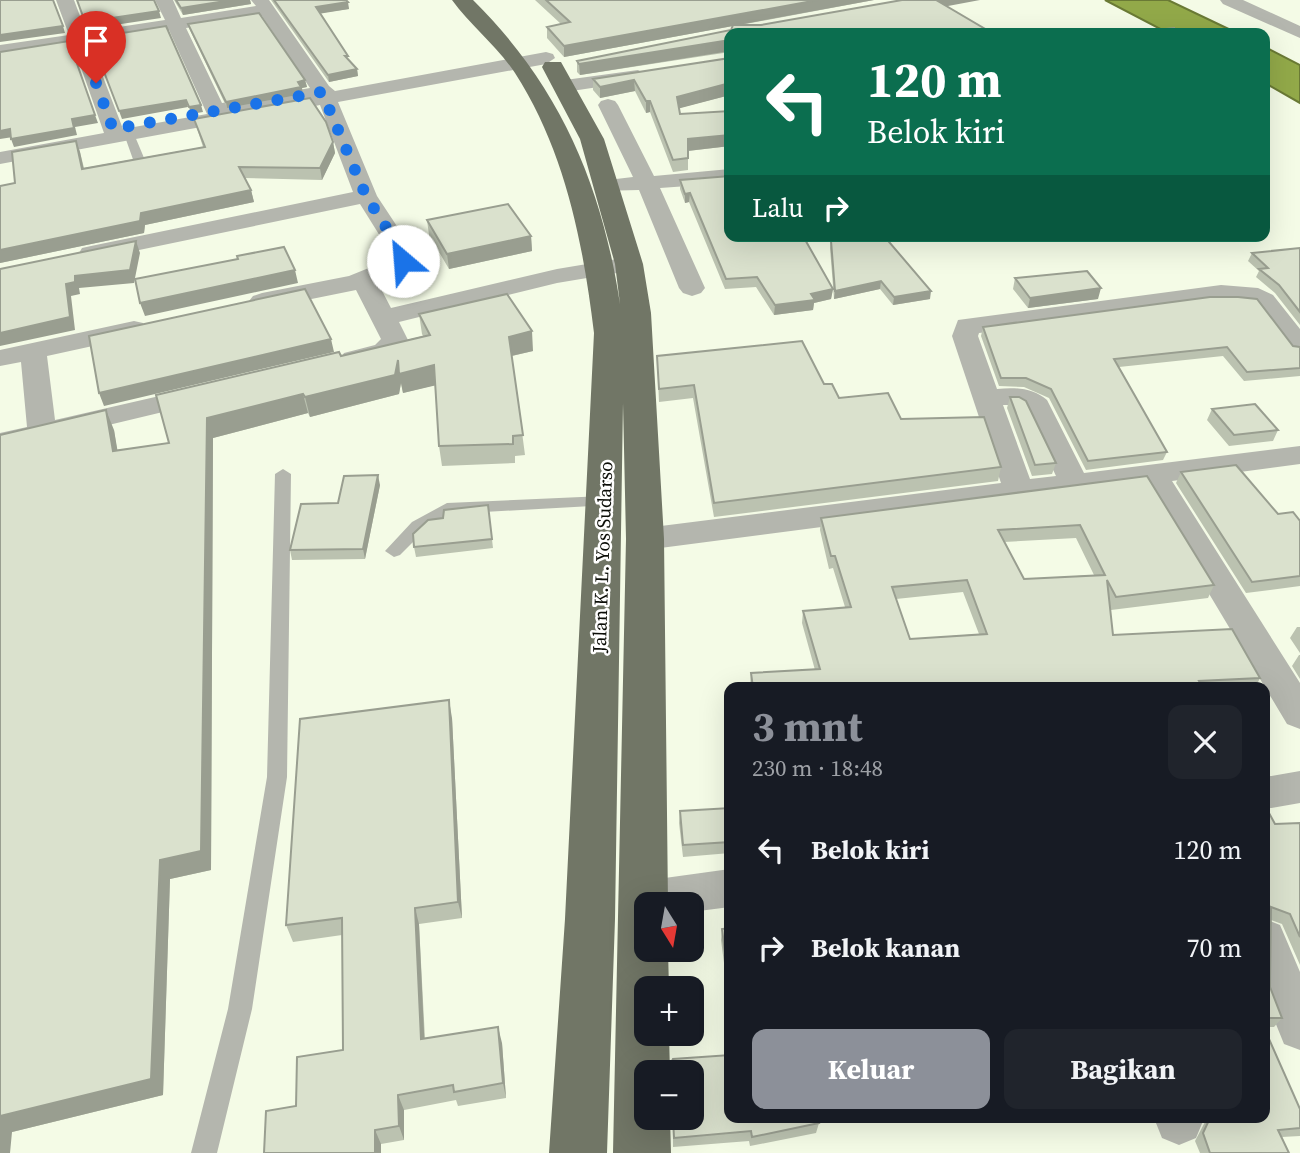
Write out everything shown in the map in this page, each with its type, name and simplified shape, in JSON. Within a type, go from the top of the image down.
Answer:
[{"type":"highway","name":"Jalan K. L. Yos Sudarso","points":[[462,0],[482,18],[552,68]]},
{"type":"highway","name":"Jalan K. L. Yos Sudarso","points":[[493,0],[552,68],[592,139],[607,186],[615,266],[578,1153]]},
{"type":"highway","name":"Jalan K. L. Yos Sudarso","points":[[552,68],[544,101],[615,266],[639,359],[645,539],[643,892]]},
{"type":"highway","name":"Jalan K. L. Yos Sudarso","points":[[642,1153],[643,962]]},
{"type":"street","points":[[65,0],[119,133]]},
{"type":"street","points":[[164,0],[217,114]]},
{"type":"street","points":[[1230,0],[1300,33]]},
{"type":"street","points":[[0,51],[175,23],[263,5],[324,95],[366,196],[402,252],[403,261],[395,269],[363,279],[244,305]]},
{"type":"street","points":[[0,158],[324,95],[552,68],[659,73]]},
{"type":"street","points":[[608,106],[647,183],[692,288]]},
{"type":"street","points":[[0,149],[119,133]]},
{"type":"street","points":[[607,186],[724,177]]},
{"type":"street","points":[[67,258],[366,196]]},
{"type":"street","points":[[382,318],[615,266]]},
{"type":"street","points":[[332,364],[385,351],[392,347],[395,340],[363,279]]},
{"type":"street","points":[[1019,491],[965,335],[965,329],[973,324],[1102,311],[1221,293],[1249,295],[1264,300],[1300,347]]},
{"type":"street","points":[[0,358],[152,325]]},
{"type":"street","points":[[33,351],[42,432]]},
{"type":"street","points":[[0,442],[227,389]]},
{"type":"street","points":[[988,398],[1025,396],[1031,399],[1037,406],[1074,483]]},
{"type":"street","points":[[645,539],[1300,455]]},
{"type":"street","points":[[1151,472],[1300,714]]},
{"type":"street","points":[[1270,792],[1300,787]]},
{"type":"street","points":[[701,892],[724,889]]},
{"type":"street","points":[[1270,952],[1300,1028]]},
{"type":"lane","points":[[119,133],[141,165]]},
{"type":"lane","points":[[204,1153],[240,1009],[278,777],[283,474]]},
{"type":"lane","points":[[394,551],[409,531],[429,515],[447,509],[604,501]]},
{"type":"shaded area","points":[[1105,0],[1168,0],[1227,28],[1158,28]]},
{"type":"shaded area","points":[[1270,50],[1300,65],[1300,103],[1270,86]]},
{"type":"building","points":[[0,0],[53,0],[63,26],[0,35]]},
{"type":"building","points":[[77,0],[154,0],[159,11],[85,22]]},
{"type":"building","points":[[176,0],[232,0],[181,8]]},
{"type":"building","points":[[274,0],[346,0],[348,2],[316,7],[348,56],[345,56],[357,69],[328,75]]},
{"type":"building","points":[[546,0],[818,0],[564,46],[547,27],[570,22]]},
{"type":"building","points":[[902,0],[936,0],[984,28],[732,28],[733,25],[761,25]]},
{"type":"building","points":[[259,13],[305,80],[298,82],[301,87],[226,102],[188,24]]},
{"type":"building","points":[[166,26],[201,105],[189,107],[186,100],[119,111],[91,38]]},
{"type":"building","points":[[724,31],[724,41],[579,64],[577,61]]},
{"type":"building","points":[[69,41],[95,115],[72,119],[74,128],[11,139],[10,129],[0,131],[0,52]]},
{"type":"building","points":[[724,59],[724,85],[677,97],[680,114],[724,111],[724,136],[688,139],[688,158],[673,160],[650,101],[646,101],[634,80],[600,87],[593,79]]},
{"type":"building","points":[[310,98],[326,122],[333,142],[320,168],[239,167],[251,190],[141,213],[140,221],[0,250],[0,186],[15,183],[12,152],[76,141],[82,169],[205,147],[194,119]]},
{"type":"building","points":[[724,176],[724,242],[806,242],[833,289],[811,294],[815,300],[775,305],[757,277],[726,279],[690,193],[685,194],[680,180]]},
{"type":"building","points":[[508,204],[531,236],[447,254],[427,220]]},
{"type":"building","points":[[136,241],[130,270],[75,276],[75,282],[66,284],[70,317],[0,333],[0,269]]},
{"type":"building","points":[[831,242],[889,242],[931,291],[894,297],[881,281],[835,291]]},
{"type":"building","points":[[284,247],[295,270],[140,303],[135,279]]},
{"type":"building","points":[[1300,248],[1300,312],[1279,285],[1259,269],[1268,268],[1252,253]]},
{"type":"building","points":[[1087,271],[1101,288],[1030,298],[1015,278]]},
{"type":"building","points":[[305,289],[331,339],[99,393],[89,336]]},
{"type":"building","points":[[507,294],[532,331],[509,337],[523,435],[513,436],[513,444],[439,446],[434,365],[399,374],[398,360],[395,375],[207,418],[201,851],[160,860],[151,1079],[0,1116],[0,435],[106,410],[113,451],[169,443],[156,395],[339,352],[341,356],[430,335],[419,314]]},
{"type":"building","points":[[1210,297],[1257,299],[1293,346],[1300,347],[1300,368],[1247,372],[1227,347],[1114,359],[1167,452],[1088,461],[1051,389],[1026,378],[1001,378],[983,327]]},
{"type":"building","points":[[802,341],[824,384],[832,384],[839,398],[888,393],[901,419],[984,417],[1001,467],[714,503],[694,385],[659,389],[657,356]]},
{"type":"building","points":[[1010,397],[1019,397],[1026,401],[1056,463],[1035,465]]},
{"type":"building","points":[[1255,404],[1278,430],[1234,435],[1212,409]]},
{"type":"building","points":[[1236,465],[1278,514],[1293,512],[1300,521],[1300,576],[1252,582],[1181,472]]},
{"type":"building","points":[[378,475],[363,549],[290,550],[301,504],[338,503],[344,476]]},
{"type":"building","points":[[1147,476],[1214,585],[1116,597],[1107,580],[1113,635],[1232,629],[1260,678],[1200,682],[752,682],[751,673],[820,669],[803,611],[851,607],[835,556],[831,556],[821,518]],"holes":[[[1080,525],[1105,575],[1024,579],[998,530]],[[967,580],[987,634],[910,639],[892,587]]]},
{"type":"building","points":[[488,505],[492,539],[414,547],[413,534],[428,520],[443,518],[444,510]]},
{"type":"building","points":[[449,700],[458,902],[415,908],[421,1039],[498,1027],[503,1083],[454,1092],[453,1085],[398,1095],[399,1126],[375,1130],[375,1153],[264,1153],[266,1111],[296,1106],[297,1057],[343,1050],[342,918],[286,925],[300,719]]},
{"type":"building","points":[[724,808],[724,842],[683,845],[680,811]]},
{"type":"building","points":[[1270,815],[1275,824],[1300,823],[1300,937],[1290,914],[1271,907],[1270,987]]},
{"type":"building","points":[[1270,987],[1282,1018],[1270,1018]]},
{"type":"building","points":[[1270,1041],[1300,1109],[1300,1128],[1278,1130],[1289,1153],[1210,1153],[1203,1133],[1208,1123],[1270,1123]]},
{"type":"building","points":[[724,1055],[724,1123],[819,1123],[752,1137],[751,1131],[674,1138],[674,1130],[704,1130],[704,1060],[672,1060]]},
{"type":"route","points":[[96,83],[113,129],[322,92],[327,98],[366,196],[402,252],[403,261]]}]
